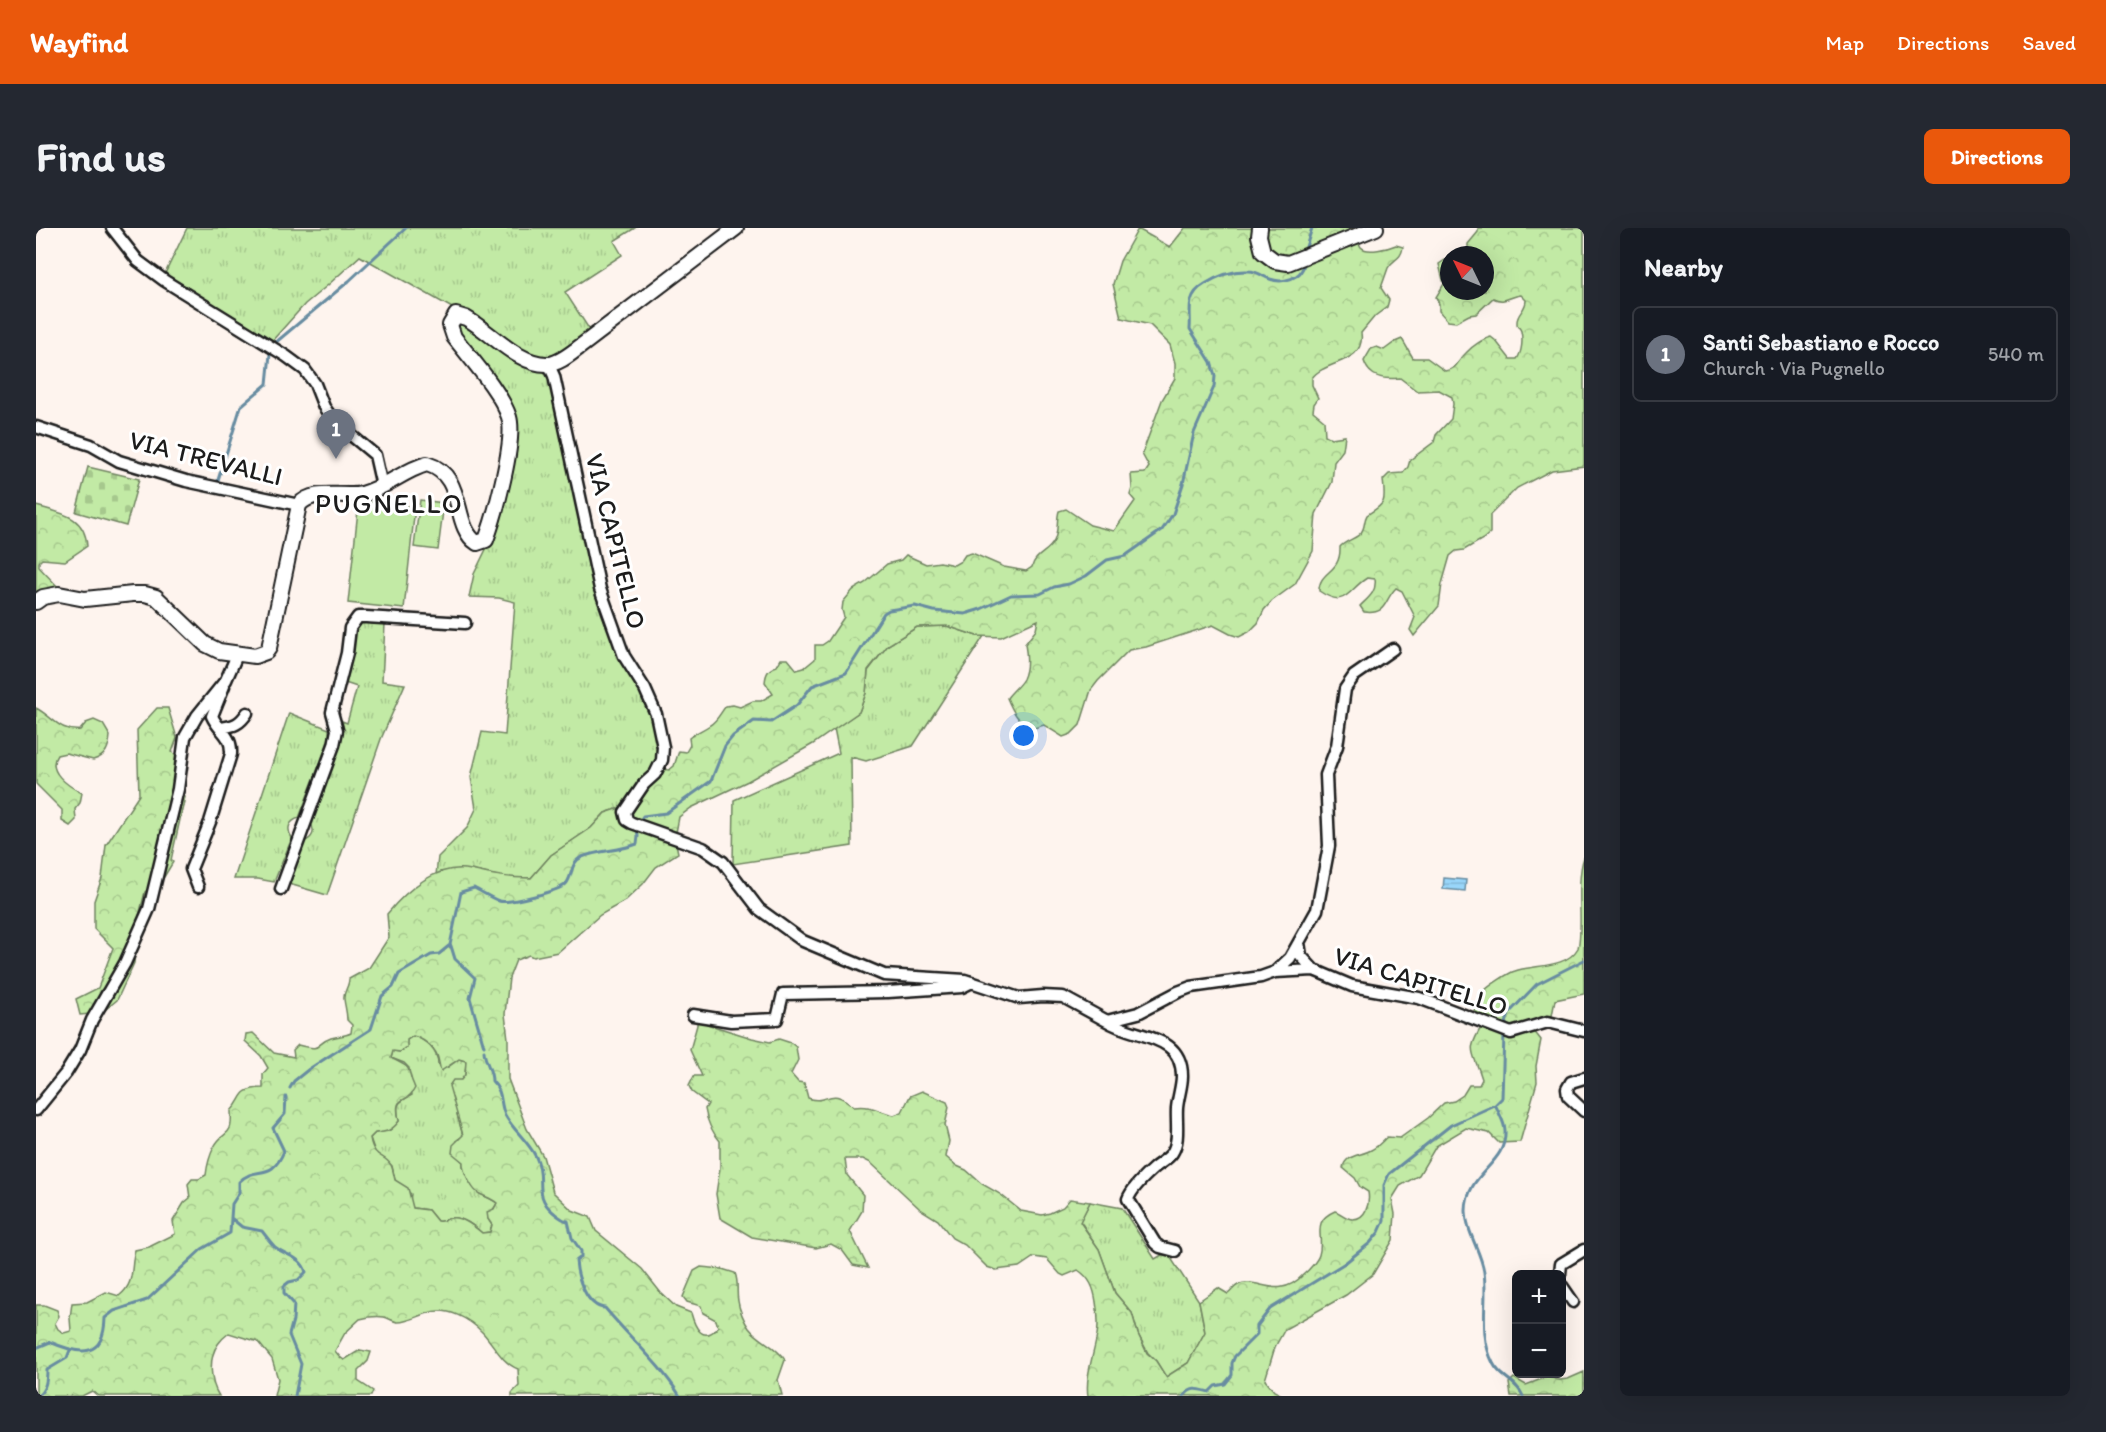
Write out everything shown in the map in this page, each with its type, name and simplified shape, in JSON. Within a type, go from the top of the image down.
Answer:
[{"type":"street","points":[[112,228],[138,261],[165,282],[305,370],[334,421],[375,456],[381,486]]},
{"type":"street","points":[[36,602],[43,597],[58,594],[97,599],[145,594],[156,597],[205,644],[219,651],[255,656],[266,652],[269,648],[299,505],[304,500],[312,496],[361,494],[427,464],[439,468],[450,481],[469,536],[477,543],[486,540],[508,450],[510,420],[502,402],[454,337],[450,325],[456,315],[466,318],[528,361],[549,365],[577,349],[736,228]]},
{"type":"street","points":[[1260,228],[1263,252],[1275,261],[1288,263],[1376,228]]},
{"type":"street","name":"VIA CAPITELLO","points":[[549,365],[554,376],[600,589],[624,656],[645,689],[656,714],[663,747],[662,760],[655,774],[644,784],[625,812],[627,820],[703,848],[723,862],[759,909],[803,941],[884,975],[965,980],[1019,998],[1063,997],[1107,1021],[1138,1013],[1191,987],[1261,977],[1275,972],[1314,970]]},
{"type":"street","name":"VIA TREVALLI","points":[[36,427],[91,445],[119,461],[186,481],[299,505]]},
{"type":"street","points":[[281,890],[334,745],[337,730],[332,711],[353,622],[358,617],[366,616],[465,623]]},
{"type":"street","name":"VIA CAPITELLO","points":[[1275,972],[1290,958],[1317,910],[1329,846],[1326,775],[1337,746],[1345,689],[1354,675],[1393,649]]},
{"type":"street","points":[[198,887],[191,869],[210,822],[232,745],[212,716],[237,655]]},
{"type":"street","points":[[36,1110],[66,1073],[80,1050],[92,1020],[125,963],[149,909],[178,789],[184,737],[196,716],[226,680]]},
{"type":"street","points":[[221,728],[241,722],[247,713]]},
{"type":"street","name":"VIA CAPITELLO","points":[[1299,942],[1301,956],[1314,970],[1353,986],[1419,998],[1506,1031],[1548,1022],[1584,1031]]},
{"type":"street","points":[[693,1015],[731,1021],[777,1019],[783,994],[888,992],[962,987],[972,982]]},
{"type":"street","points":[[1107,1021],[1125,1030],[1159,1040],[1179,1056],[1182,1079],[1177,1108],[1176,1144],[1172,1154],[1144,1177],[1128,1195],[1128,1199],[1155,1243],[1160,1247],[1175,1251]]},
{"type":"street","points":[[1584,1078],[1571,1083],[1567,1089],[1568,1096],[1584,1111]]},
{"type":"street","points":[[1560,1270],[1561,1264],[1584,1250]]},
{"type":"street","points":[[1566,1292],[1573,1302]]},
{"type":"green space","points":[[187,228],[635,228],[614,241],[622,255],[565,292],[591,332],[562,352],[548,357],[590,534],[622,650],[664,738],[655,768],[626,806],[605,813],[591,828],[551,855],[531,878],[507,878],[469,870],[436,875],[438,857],[467,828],[476,809],[471,777],[482,732],[505,735],[515,602],[499,598],[469,597],[474,574],[493,535],[515,435],[457,333],[454,309],[360,256],[305,304],[270,343],[161,282]]},
{"type":"green space","points":[[1185,228],[1353,228],[1364,249],[1378,250],[1396,245],[1403,247],[1401,255],[1388,268],[1381,288],[1389,300],[1387,307],[1375,316],[1361,333],[1361,343],[1357,351],[1318,372],[1312,378],[1312,385],[1318,398],[1313,411],[1324,420],[1325,435],[1331,438],[1345,436],[1343,450],[1334,462],[1332,482],[1316,514],[1313,551],[1295,584],[1272,601],[1264,610],[1258,623],[1249,632],[1239,637],[1213,625],[1146,647],[1129,650],[1091,690],[1080,725],[1071,734],[1063,737],[1044,725],[1031,729],[1026,726],[1016,716],[1007,698],[1025,675],[1027,662],[1025,644],[1036,630],[1038,620],[1001,637],[977,636],[947,626],[917,627],[888,645],[868,670],[866,693],[859,712],[813,744],[748,781],[691,808],[679,817],[675,838],[678,853],[656,867],[643,884],[625,901],[600,915],[558,952],[533,957],[529,955],[516,960],[509,978],[505,1014],[508,1039],[508,1079],[527,1129],[543,1156],[553,1192],[572,1210],[590,1217],[596,1231],[642,1269],[661,1293],[676,1307],[691,1313],[697,1329],[704,1334],[713,1332],[718,1327],[716,1320],[703,1313],[701,1306],[687,1302],[683,1297],[694,1271],[701,1267],[735,1273],[737,1297],[747,1325],[753,1333],[782,1355],[785,1360],[778,1380],[782,1395],[512,1396],[519,1386],[518,1369],[503,1358],[472,1323],[458,1315],[435,1311],[400,1322],[384,1317],[363,1318],[345,1333],[335,1351],[344,1360],[360,1350],[371,1352],[368,1361],[358,1371],[358,1381],[373,1391],[371,1396],[274,1396],[278,1379],[272,1359],[258,1342],[229,1333],[218,1344],[213,1356],[212,1377],[219,1396],[98,1396],[92,1391],[82,1396],[36,1396],[36,1305],[44,1305],[57,1310],[59,1316],[55,1323],[64,1333],[71,1331],[72,1303],[87,1302],[106,1292],[119,1296],[124,1291],[130,1280],[135,1250],[149,1247],[175,1234],[173,1221],[184,1203],[190,1198],[188,1184],[192,1179],[199,1179],[206,1175],[214,1147],[231,1126],[231,1111],[245,1092],[263,1088],[263,1074],[268,1068],[261,1056],[245,1041],[246,1034],[253,1033],[274,1053],[294,1057],[293,1050],[298,1045],[316,1047],[331,1038],[351,1033],[352,1025],[347,1020],[344,999],[349,979],[369,968],[389,937],[387,914],[413,888],[435,875],[458,869],[507,877],[531,878],[551,855],[591,828],[605,813],[626,806],[655,768],[669,770],[674,766],[679,751],[686,752],[690,745],[689,738],[713,723],[726,706],[740,707],[753,701],[761,701],[773,694],[765,682],[766,676],[781,659],[788,659],[797,670],[804,668],[815,659],[815,645],[822,645],[828,641],[844,617],[843,602],[853,590],[887,564],[901,560],[906,555],[926,564],[940,562],[954,565],[965,555],[972,553],[1004,567],[1026,571],[1054,541],[1059,511],[1066,509],[1090,525],[1114,531],[1135,501],[1130,495],[1131,474],[1145,473],[1149,467],[1142,454],[1162,400],[1175,378],[1175,363],[1170,345],[1150,325],[1121,318],[1113,284],[1120,261],[1138,229],[1170,247]],"holes":[[[413,1036],[433,1049],[438,1057],[441,1071],[459,1059],[466,1061],[465,1075],[461,1080],[453,1080],[449,1086],[463,1135],[453,1145],[452,1153],[463,1162],[470,1184],[476,1191],[497,1203],[494,1209],[487,1212],[492,1225],[490,1232],[482,1233],[460,1219],[437,1221],[428,1210],[413,1208],[408,1188],[395,1180],[391,1165],[374,1150],[372,1145],[370,1138],[375,1133],[388,1130],[399,1121],[399,1103],[415,1088],[409,1069],[391,1058],[393,1051],[400,1052],[407,1047],[407,1040]]]},
{"type":"green space","points":[[1478,228],[1584,228],[1584,466],[1552,470],[1517,488],[1490,515],[1490,533],[1450,556],[1439,606],[1414,636],[1410,630],[1415,617],[1402,591],[1396,588],[1381,609],[1364,612],[1360,606],[1373,591],[1375,579],[1367,578],[1346,596],[1336,599],[1319,591],[1320,584],[1337,562],[1340,547],[1359,535],[1367,515],[1383,502],[1383,480],[1389,474],[1403,473],[1410,460],[1434,442],[1436,435],[1451,419],[1452,397],[1439,390],[1417,391],[1400,378],[1378,377],[1369,371],[1364,361],[1371,349],[1377,347],[1384,350],[1402,339],[1413,358],[1427,358],[1445,371],[1455,367],[1474,345],[1491,337],[1510,359],[1517,359],[1519,356],[1522,338],[1517,319],[1526,300],[1521,295],[1504,300],[1494,298],[1494,246],[1468,246],[1478,232]]},
{"type":"green space","points":[[1440,290],[1440,300],[1491,300],[1476,314],[1456,322],[1448,321],[1439,311],[1436,297]]},
{"type":"green space","points":[[88,467],[139,479],[126,526],[76,512]]},
{"type":"green space","points":[[420,500],[444,503],[438,550],[414,547]]},
{"type":"green space","points":[[359,501],[415,507],[404,609],[348,603]]},
{"type":"green space","points":[[36,506],[70,517],[82,528],[87,546],[65,561],[42,559],[39,562],[39,567],[61,590],[36,597]]},
{"type":"green space","points":[[361,622],[385,624],[382,681],[405,684],[381,739],[327,895],[289,884],[303,842],[312,834],[313,828],[310,822],[344,730],[342,721],[347,723],[357,687],[345,683],[357,627]]},
{"type":"green space","points":[[947,626],[977,636],[984,636],[913,746],[866,761],[851,757],[852,846],[733,864],[734,800],[839,753],[834,728],[859,712],[866,693],[868,671],[888,645],[917,627]]},
{"type":"green space","points":[[36,708],[67,729],[80,730],[86,723],[94,720],[103,724],[110,736],[106,751],[97,759],[66,753],[57,755],[54,761],[54,767],[60,777],[82,793],[80,803],[75,809],[76,820],[70,826],[62,821],[62,810],[36,784]]},
{"type":"green space","points":[[157,708],[168,708],[177,738],[172,752],[179,758],[176,789],[185,797],[171,860],[173,862],[164,877],[145,892],[138,920],[134,963],[117,1000],[101,1013],[80,1015],[76,999],[98,988],[113,948],[94,929],[94,901],[102,878],[106,845],[139,795],[137,730]]},
{"type":"green space","points":[[289,713],[329,729],[329,739],[299,818],[290,826],[289,832],[292,838],[274,882],[234,879]]},
{"type":"green space","points":[[1584,857],[1584,994],[1555,1000],[1551,1021],[1530,1026],[1541,1040],[1536,1066],[1537,1082],[1520,1142],[1499,1143],[1489,1133],[1466,1128],[1436,1146],[1419,1175],[1400,1186],[1392,1199],[1395,1214],[1393,1240],[1373,1274],[1346,1295],[1285,1329],[1275,1347],[1265,1380],[1274,1391],[1284,1396],[1088,1396],[1089,1373],[1098,1323],[1094,1292],[1086,1276],[1078,1270],[1064,1276],[1047,1259],[1034,1257],[1019,1267],[996,1270],[987,1267],[965,1245],[952,1238],[938,1220],[920,1209],[871,1163],[863,1159],[845,1159],[847,1175],[863,1195],[862,1211],[850,1231],[868,1268],[853,1265],[842,1250],[831,1244],[816,1248],[752,1237],[720,1218],[716,1194],[720,1168],[720,1141],[707,1118],[705,1109],[708,1104],[692,1092],[689,1086],[694,1076],[702,1076],[690,1050],[697,1025],[697,1014],[707,1024],[752,1038],[770,1042],[779,1039],[791,1043],[796,1047],[798,1060],[791,1074],[798,1082],[804,1083],[808,1098],[821,1100],[834,1096],[846,1100],[854,1107],[871,1108],[894,1115],[902,1112],[910,1096],[922,1091],[947,1102],[949,1107],[945,1125],[949,1141],[946,1157],[1021,1211],[1042,1215],[1063,1207],[1070,1199],[1090,1202],[1080,1222],[1099,1249],[1115,1293],[1132,1313],[1147,1353],[1156,1361],[1166,1377],[1188,1363],[1205,1332],[1199,1301],[1218,1288],[1228,1294],[1237,1286],[1245,1283],[1276,1288],[1285,1287],[1315,1263],[1320,1248],[1321,1225],[1327,1215],[1335,1211],[1353,1219],[1364,1213],[1368,1205],[1368,1192],[1360,1187],[1355,1178],[1343,1168],[1347,1160],[1373,1149],[1387,1137],[1400,1138],[1444,1103],[1454,1101],[1463,1095],[1469,1085],[1479,1085],[1482,1079],[1472,1052],[1474,1041],[1483,1024],[1472,1016],[1478,1000],[1486,989],[1508,974],[1558,963],[1573,955],[1580,939],[1580,879]]},
{"type":"green space","points":[[413,1036],[430,1046],[436,1055],[438,1064],[447,1068],[459,1059],[466,1061],[457,1114],[463,1136],[457,1140],[458,1157],[463,1162],[473,1188],[497,1203],[488,1219],[492,1225],[490,1232],[482,1233],[460,1219],[437,1221],[428,1210],[413,1208],[410,1201],[411,1194],[395,1180],[392,1166],[375,1152],[370,1138],[375,1133],[389,1131],[399,1121],[398,1105],[412,1095],[409,1068],[404,1063],[391,1058],[393,1051],[400,1052],[406,1047],[407,1040]]},
{"type":"green space","points":[[1090,1202],[1122,1208],[1155,1259],[1167,1252],[1199,1301],[1205,1332],[1188,1363],[1166,1377],[1148,1353],[1138,1334],[1132,1313],[1115,1293],[1099,1249],[1080,1221]]},
{"type":"green space","points":[[1584,1372],[1584,1396],[1511,1396],[1509,1383],[1514,1378],[1526,1385],[1544,1378],[1568,1379]]},
{"type":"water","points":[[1444,878],[1466,880],[1465,891],[1443,889]]},
{"type":"waterway","points":[[275,343],[349,281],[406,228]]},
{"type":"waterway","points":[[1305,250],[1312,228]]},
{"type":"waterway","points":[[639,822],[643,816],[666,813],[711,781],[725,746],[733,736],[754,721],[771,722],[797,705],[812,686],[846,673],[884,613],[889,610],[915,606],[934,611],[965,614],[1011,595],[1040,594],[1086,576],[1107,560],[1125,556],[1162,530],[1173,514],[1183,484],[1194,433],[1214,387],[1215,376],[1211,362],[1190,329],[1190,304],[1193,296],[1202,286],[1226,274],[1252,271],[1281,281],[1296,276],[1304,264]]},
{"type":"waterway","points":[[218,480],[241,406],[267,384],[270,354]]},
{"type":"waterway","points":[[290,1088],[294,1081],[309,1069],[371,1029],[382,996],[393,987],[399,974],[431,955],[439,954],[450,945],[461,892],[474,888],[496,900],[504,901],[523,899],[554,890],[566,884],[578,859],[637,844],[637,828]]},
{"type":"waterway","points":[[451,946],[455,959],[475,978],[470,998],[484,1046]]},
{"type":"waterway","points":[[1505,1027],[1509,1013],[1537,984],[1584,960]]},
{"type":"waterway","points":[[1184,1396],[1193,1390],[1209,1392],[1215,1386],[1225,1384],[1232,1375],[1232,1363],[1235,1356],[1257,1334],[1257,1326],[1270,1309],[1345,1263],[1370,1243],[1384,1221],[1384,1185],[1389,1174],[1451,1125],[1495,1105],[1502,1098],[1504,1034]]},
{"type":"waterway","points":[[484,1051],[505,1115],[536,1157],[543,1199],[553,1212],[568,1221],[572,1238],[581,1251],[581,1257],[576,1261],[584,1290],[593,1302],[605,1308],[644,1351],[680,1396]]},
{"type":"waterway","points":[[36,1348],[50,1342],[71,1350],[80,1351],[95,1347],[104,1331],[105,1318],[114,1311],[147,1300],[202,1249],[230,1233],[232,1204],[239,1193],[239,1182],[251,1174],[274,1167],[284,1151],[273,1128],[285,1114],[286,1097]]},
{"type":"waterway","points":[[1496,1106],[1505,1128],[1504,1143],[1494,1161],[1472,1187],[1466,1211],[1484,1272],[1485,1330],[1488,1352],[1496,1368],[1516,1386],[1523,1396]]},
{"type":"waterway","points":[[231,1218],[242,1227],[262,1231],[275,1247],[301,1263],[306,1272],[298,1280],[284,1286],[284,1293],[294,1304],[289,1335],[301,1364],[295,1396]]},
{"type":"waterway","points":[[38,1396],[46,1384],[47,1370],[67,1358],[70,1350]]},
{"type":"place","name":"Santi Sebastiano e Rocco","points":[[336,459]]},
{"type":"district","name":"PUGNELLO","points":[[389,503]]}]
